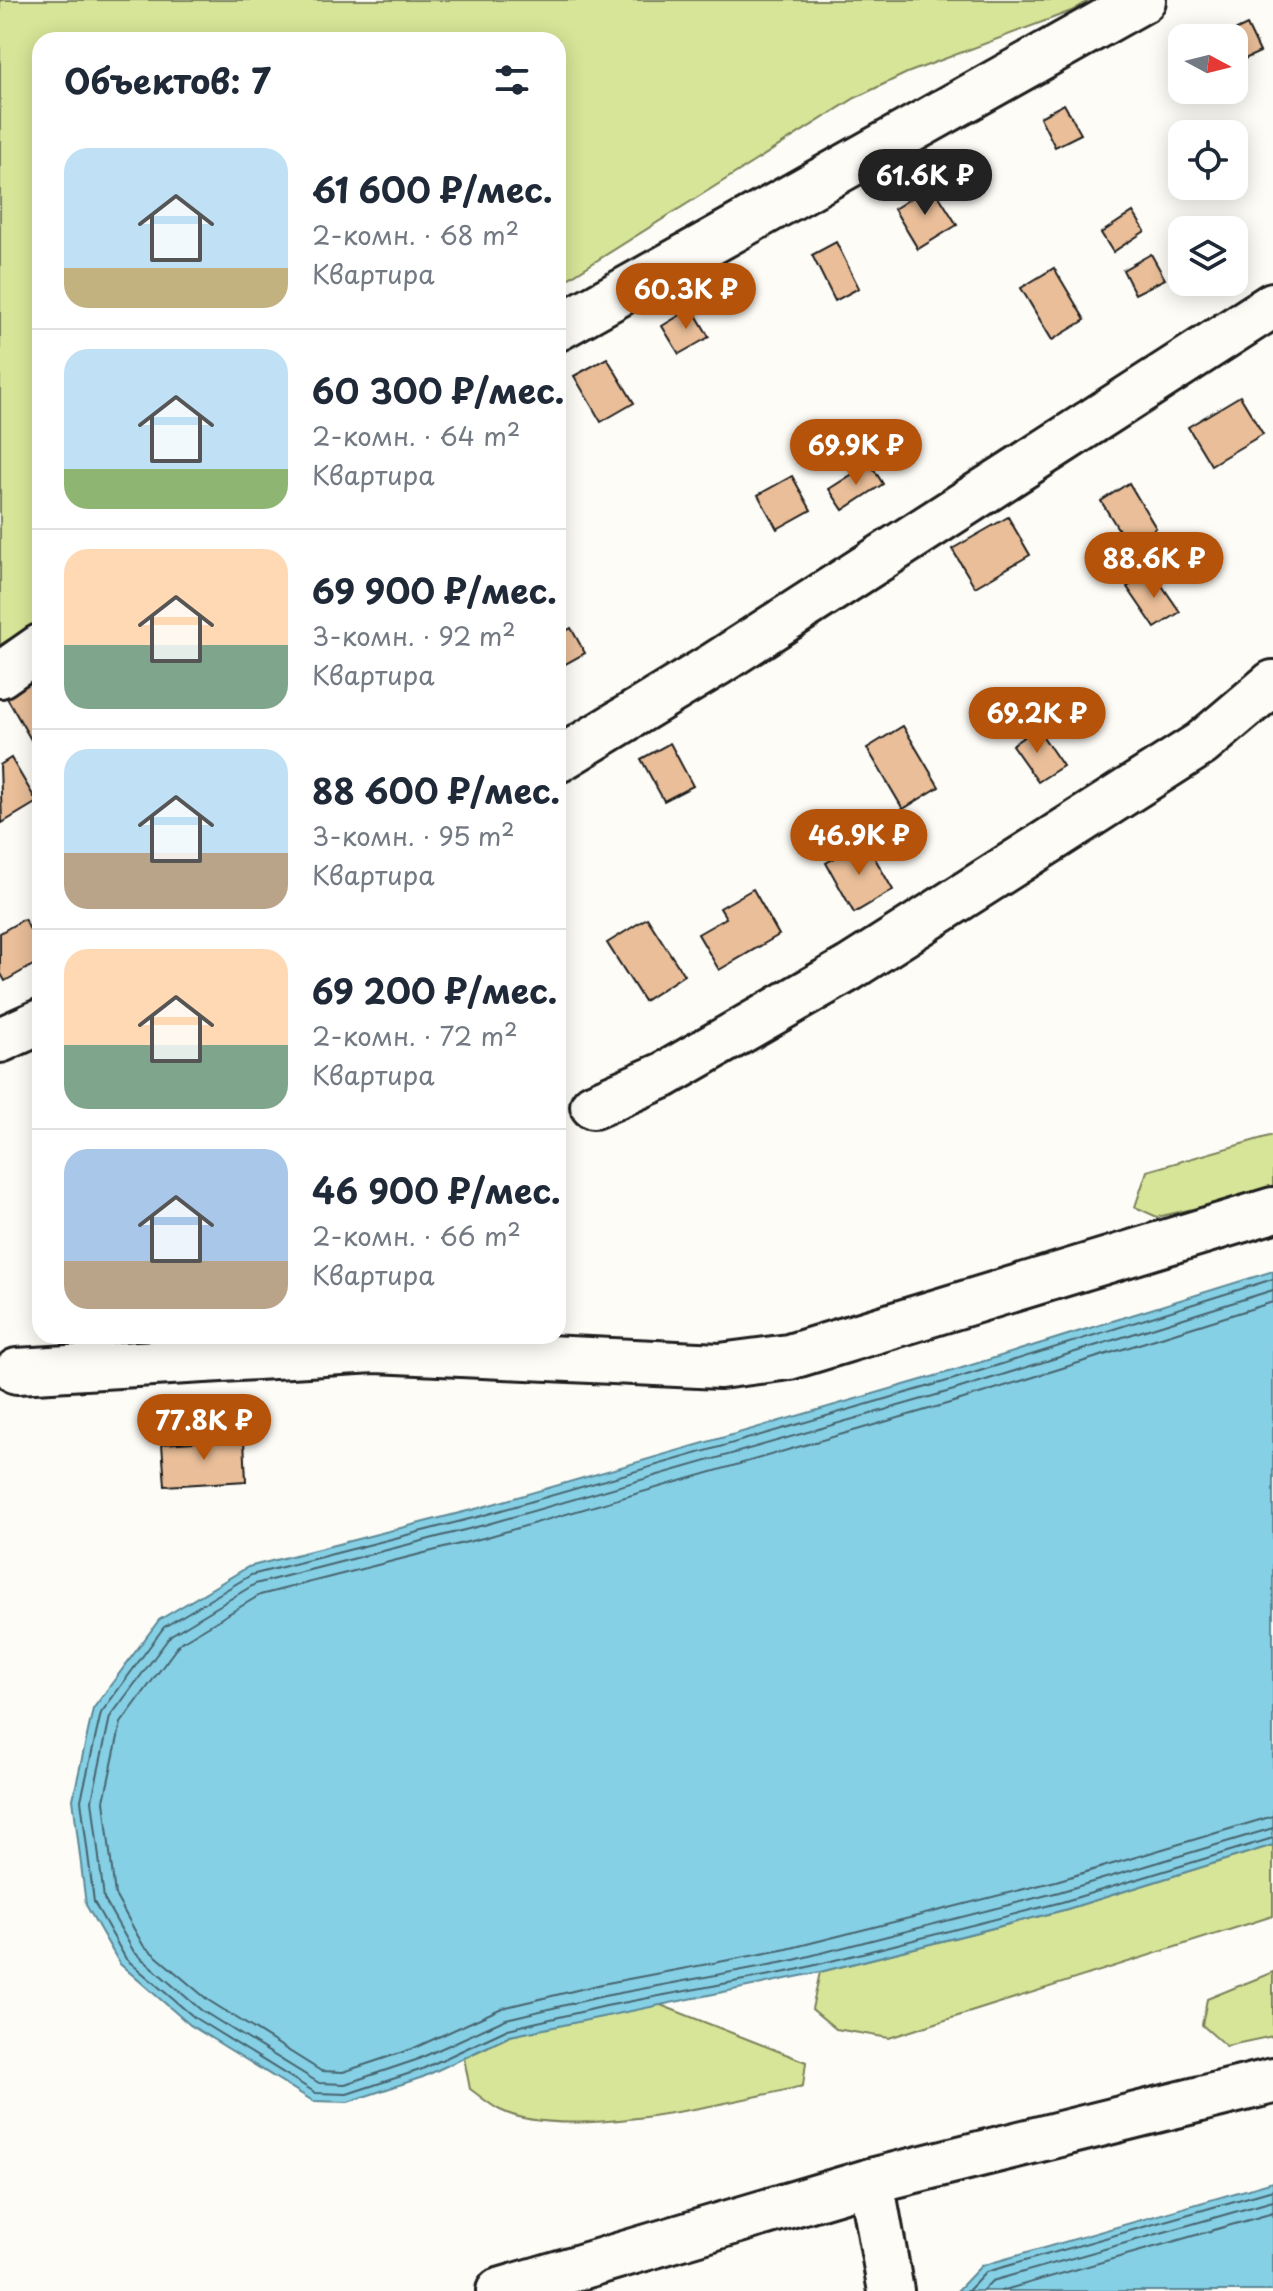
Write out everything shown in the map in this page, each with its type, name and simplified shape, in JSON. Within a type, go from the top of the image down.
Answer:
[{"type":"street","points":[[566,324],[1143,0]]},
{"type":"street","points":[[566,755],[729,655],[1273,305]]},
{"type":"street","points":[[0,675],[32,653]]},
{"type":"street","points":[[593,1106],[664,1075],[850,968],[1201,744],[1273,683]]},
{"type":"street","points":[[0,1040],[32,1026]]},
{"type":"street","points":[[17,1371],[375,1350],[720,1366],[789,1357],[1273,1210]]},
{"type":"street","points":[[499,2291],[871,2181],[1273,2081]]},
{"type":"street","points":[[871,2181],[891,2291]]},
{"type":"green space","points":[[0,0],[1089,0],[1074,10],[907,73],[855,98],[566,280],[566,32],[32,32],[32,625],[0,645]]},
{"type":"green space","points":[[1273,1135],[1273,1191],[1157,1217],[1135,1207],[1147,1171]]},
{"type":"green space","points":[[1273,1845],[1273,1916],[889,2038],[836,2029],[812,2009],[820,1972],[1064,1910]]},
{"type":"green space","points":[[1273,1972],[1273,2036],[1226,2046],[1202,2025],[1207,1999]]},
{"type":"green space","points":[[658,2004],[806,2062],[803,2086],[650,2116],[565,2122],[529,2119],[500,2110],[470,2089],[464,2058],[510,2036]]},
{"type":"water","points":[[1273,1271],[1273,1845],[1064,1910],[820,1972],[510,2036],[423,2077],[348,2102],[313,2101],[190,2025],[120,1964],[86,1905],[73,1799],[93,1709],[159,1620],[248,1567],[479,1508],[949,1372]]},
{"type":"water","points":[[1273,2182],[1273,2291],[957,2291],[981,2266]]},
{"type":"building","points":[[1248,27],[1260,52],[1248,58]]},
{"type":"building","points":[[1064,104],[1081,134],[1055,147],[1040,117]]},
{"type":"building","points":[[932,185],[957,225],[918,249],[894,209]]},
{"type":"building","points":[[1133,212],[1145,231],[1113,252],[1101,233]]},
{"type":"building","points":[[836,242],[859,288],[835,301],[812,255]]},
{"type":"building","points":[[1151,254],[1165,279],[1135,294],[1123,270]]},
{"type":"building","points":[[1054,268],[1085,320],[1052,340],[1021,288]]},
{"type":"building","points":[[692,308],[709,337],[679,354],[662,326]]},
{"type":"building","points":[[607,358],[634,403],[601,422],[574,376]]},
{"type":"building","points":[[1240,396],[1263,434],[1211,465],[1188,427]]},
{"type":"building","points":[[870,463],[883,484],[843,510],[829,489]]},
{"type":"building","points":[[792,476],[811,510],[777,529],[758,495]]},
{"type":"building","points":[[1129,483],[1156,528],[1128,545],[1101,501]]},
{"type":"building","points":[[1008,517],[1030,555],[975,587],[952,549]]},
{"type":"building","points":[[1152,571],[1180,612],[1155,628],[1127,587]]},
{"type":"building","points":[[571,628],[585,653],[566,664],[566,631]]},
{"type":"building","points":[[32,681],[32,742],[6,696]]},
{"type":"building","points":[[903,726],[939,787],[903,809],[867,748]]},
{"type":"building","points":[[1037,728],[1063,766],[1038,782],[1012,745]]},
{"type":"building","points":[[670,743],[693,786],[664,801],[641,759]]},
{"type":"building","points":[[11,758],[32,794],[32,805],[2,823],[0,765]]},
{"type":"building","points":[[865,841],[893,890],[854,913],[826,863]]},
{"type":"building","points":[[753,889],[779,935],[719,970],[698,934],[726,918],[720,908]]},
{"type":"building","points":[[647,918],[684,975],[644,1001],[607,943]]},
{"type":"building","points":[[24,919],[32,933],[32,966],[5,981],[0,972],[0,933]]},
{"type":"building","points":[[244,1439],[246,1481],[165,1486],[162,1444]]}]
